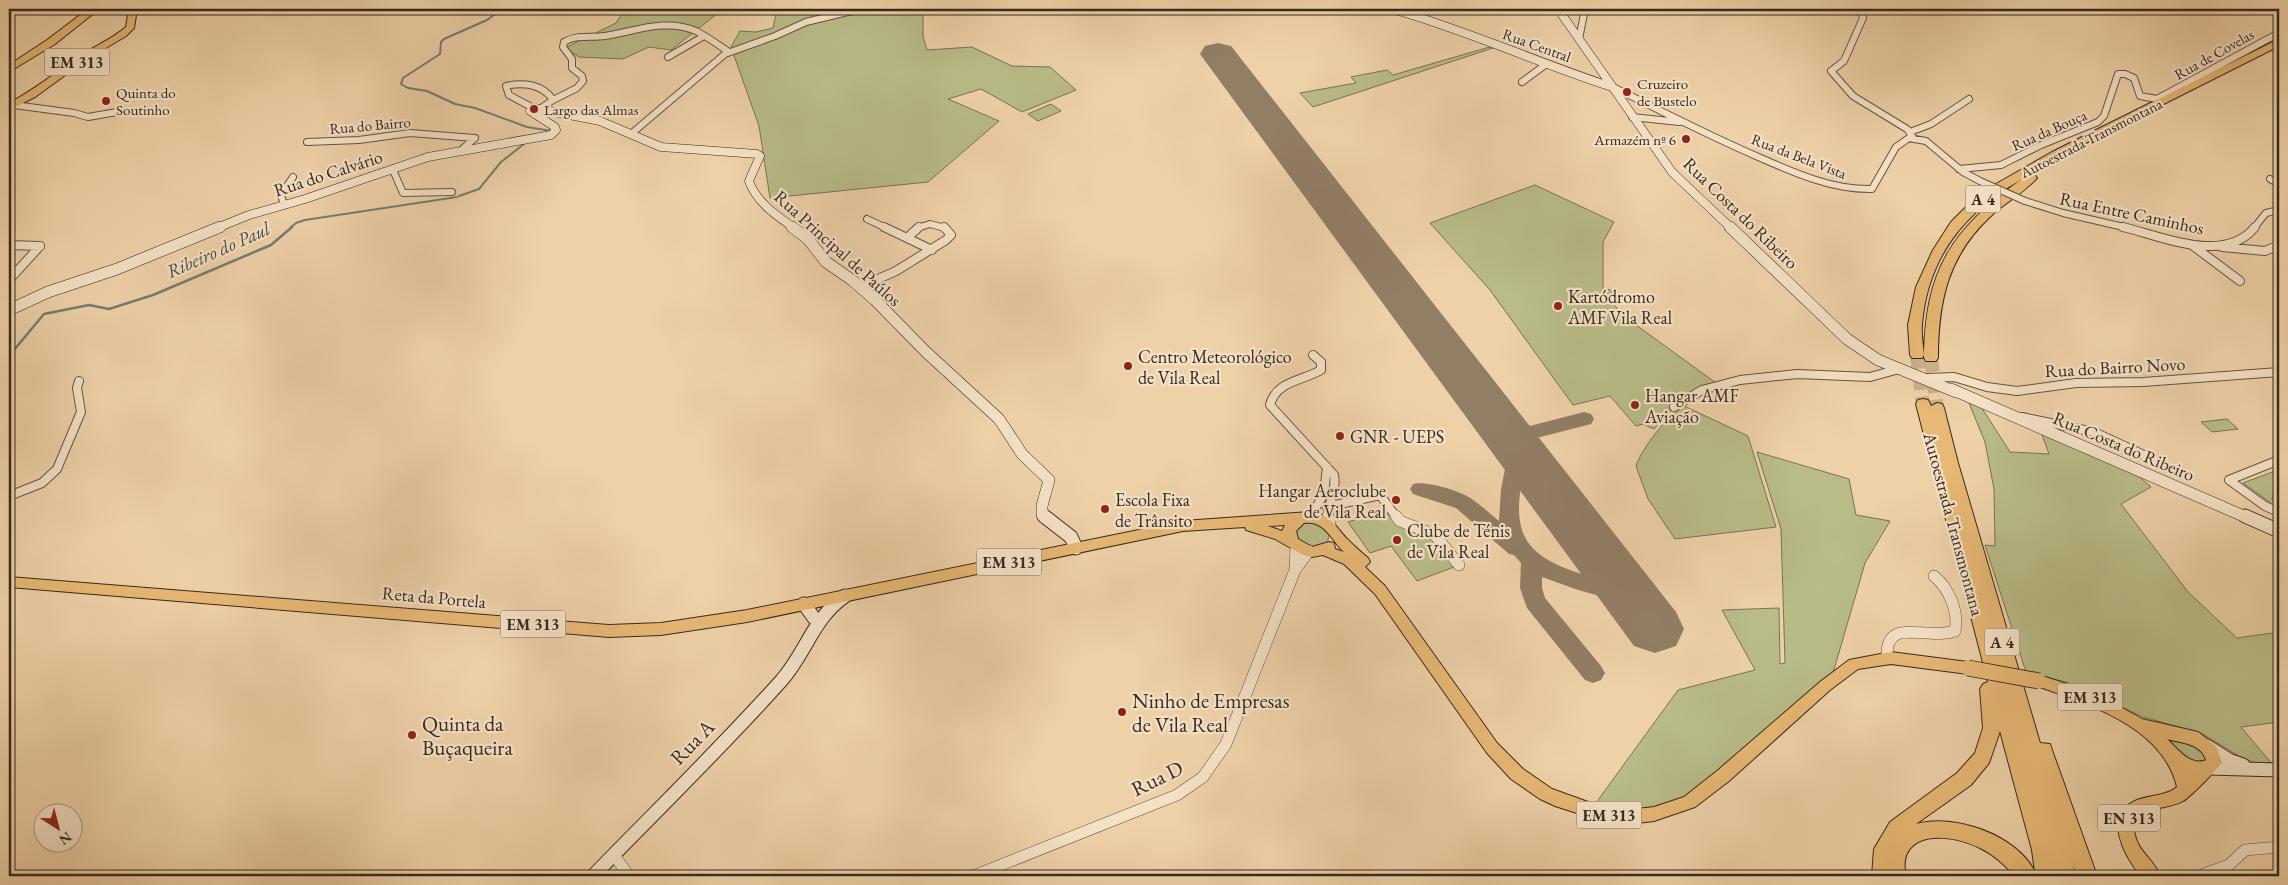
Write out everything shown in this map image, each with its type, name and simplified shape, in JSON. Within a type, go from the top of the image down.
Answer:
[{"type":"highway","points":[[9,62],[44,40],[84,9]]},
{"type":"highway","points":[[9,69],[51,42],[94,9]]},
{"type":"highway","name":"Autoestrada Transmontana","points":[[1931,358],[1929,330],[1937,292],[1948,260],[1958,244],[1987,212],[2035,176],[2279,42]]},
{"type":"highway","name":"Autoestrada Transmontana","points":[[1917,355],[1915,325],[1923,288],[1939,250],[1955,225],[1979,202],[2008,182],[2056,154],[2142,116],[2279,51]]},
{"type":"highway","name":"Autoestrada Transmontana","points":[[1930,406],[1942,434],[1958,514],[2042,850],[2046,876]]},
{"type":"highway","points":[[1882,876],[1881,858],[1889,837],[1902,822],[1970,774],[1985,753],[1993,729],[1992,704],[1965,587],[1958,514]]},
{"type":"highway","points":[[1958,514],[1997,601],[2033,721],[2086,876]]},
{"type":"highway","name":"Autoestrada Transmontana","points":[[1958,514],[2042,783],[2066,876]]},
{"type":"highway","points":[[1894,876],[1895,857],[1903,842],[1920,831],[1938,828],[1963,832],[1990,843],[2010,858],[2027,876]]},
{"type":"main road","name":"EM 313","points":[[11,106],[32,95],[83,58],[124,34],[130,28],[133,9]]},
{"type":"main road","name":"EM 313","points":[[850,595],[1196,524],[1246,524],[1304,518],[1325,521],[1368,568],[1380,590],[1492,748],[1506,763],[1517,774],[1546,794],[1602,814],[1637,816],[1654,814],[1689,802],[1723,776],[1845,670],[1864,661],[1887,658],[1968,668],[2039,681],[2080,693],[2136,723],[2173,734]]},
{"type":"main road","points":[[1294,544],[1289,531],[1290,526],[1304,518]]},
{"type":"main road","name":"EM 313","points":[[1246,524],[1294,544],[1349,560],[1380,590]]},
{"type":"main road","points":[[1316,551],[1332,543],[1332,529]]},
{"type":"main road","name":"Reta da Portela","points":[[9,582],[618,631],[680,628],[850,595]]},
{"type":"main road","name":"EM 313","points":[[2136,723],[2172,754]]},
{"type":"main road","points":[[2172,754],[2188,766],[2207,769],[2214,762],[2214,756],[2206,745],[2193,736],[2173,734],[2167,740],[2172,754],[2183,773],[2185,787]]},
{"type":"main road","name":"EN 313","points":[[2152,876],[2136,859],[2131,849],[2126,832],[2128,820],[2140,806],[2173,797],[2207,769]]},
{"type":"street","points":[[631,134],[719,57],[810,21],[860,9]]},
{"type":"street","name":"Rua Central","points":[[1392,9],[1445,24],[1545,65],[1587,77]]},
{"type":"street","name":"Rua Costa do Ribeiro","points":[[1558,9],[1632,117],[1677,177],[1839,332],[1856,345],[1874,358],[1890,366],[1936,382],[2279,531]]},
{"type":"street","points":[[1579,39],[1585,9]]},
{"type":"street","points":[[1861,9],[1863,18],[1844,60],[1831,71],[1853,96],[1910,132],[1914,139],[1933,144],[1959,169]]},
{"type":"street","points":[[553,100],[550,95],[519,83],[506,86],[508,93],[537,108],[553,100],[577,88],[583,81],[582,76],[572,68],[572,59],[563,48],[564,42],[570,38],[601,36],[644,27],[682,26],[704,36],[729,52]]},
{"type":"street","name":"Rua de Covelas","points":[[2161,98],[2279,33]]},
{"type":"street","points":[[668,57],[696,38],[704,36]]},
{"type":"street","points":[[1522,82],[1545,65]]},
{"type":"street","name":"Rua da Bouça","points":[[1959,169],[2004,164],[2039,146],[2098,122],[2104,116],[2117,76],[2120,74],[2134,78],[2140,96],[2150,100],[2161,98]]},
{"type":"street","points":[[1587,77],[1604,77]]},
{"type":"street","points":[[1587,77],[1614,90]]},
{"type":"street","points":[[2279,84],[2279,97]]},
{"type":"street","points":[[517,99],[535,88]]},
{"type":"street","name":"Rua da Bela Vista","points":[[1614,90],[1783,168],[1838,187],[1860,191],[1873,188],[1901,142],[1914,139]]},
{"type":"street","points":[[1910,132],[1930,124],[1969,99]]},
{"type":"street","points":[[11,106],[74,113],[88,117],[117,112]]},
{"type":"street","name":"Rua Principal de Paúlos","points":[[537,108],[556,114],[600,121],[663,147],[758,154],[760,156],[749,179],[755,193],[764,205],[809,240],[826,262],[860,287],[1004,425],[1022,454],[1049,480],[1049,486],[1041,509],[1042,516],[1071,537],[1076,548]]},
{"type":"street","name":"Rua do Calvário","points":[[9,310],[58,288],[129,265],[249,215],[432,156],[545,137],[554,133],[556,128],[529,111],[537,108]]},
{"type":"street","points":[[1632,117],[1688,124]]},
{"type":"street","points":[[1640,128],[1647,123],[1657,120]]},
{"type":"street","name":"Rua do Bairro","points":[[307,142],[359,140],[410,133],[475,138],[460,151]]},
{"type":"street","name":"Rua Entre Caminhos","points":[[1959,169],[1980,181],[2025,201],[2056,212],[2187,242],[2214,246],[2232,242],[2248,234],[2254,228],[2259,217],[2265,212],[2279,210]]},
{"type":"street","points":[[393,170],[402,193],[452,192]]},
{"type":"street","points":[[284,205],[281,195],[293,177]]},
{"type":"street","points":[[2270,178],[2279,184]]},
{"type":"street","points":[[867,218],[932,250]]},
{"type":"street","points":[[860,287],[896,271],[932,250],[951,235],[942,226],[931,223],[914,229],[908,237]]},
{"type":"street","points":[[2187,242],[2240,282]]},
{"type":"street","points":[[9,245],[40,246]]},
{"type":"street","points":[[2214,246],[2265,252],[2279,245]]},
{"type":"street","points":[[9,280],[40,246]]},
{"type":"street","name":"Rua Costa do Ribeiro","points":[[1856,345],[1890,366]]},
{"type":"street","points":[[1313,355],[1321,362],[1320,370],[1280,388],[1272,397],[1270,405],[1327,467],[1336,481],[1327,507],[1327,516],[1332,529]]},
{"type":"street","points":[[1674,407],[1701,390],[1758,377],[1808,374],[1876,376],[1890,366]]},
{"type":"street","name":"Rua do Bairro Novo","points":[[1936,382],[1954,377],[1987,387],[2017,390],[2081,382],[2152,382],[2279,372]]},
{"type":"street","points":[[9,496],[42,483],[57,469],[81,412],[77,388],[78,381]]},
{"type":"street","points":[[2008,414],[2089,431],[2161,463]]},
{"type":"street","points":[[2279,460],[2229,480],[2268,508],[2276,510],[2279,506]]},
{"type":"street","points":[[1304,518],[1319,505],[1327,482],[1327,467]]},
{"type":"street","points":[[1327,507],[1374,495],[1382,495],[1400,521],[1436,535],[1458,565]]},
{"type":"street","points":[[1294,544],[1295,570]]},
{"type":"street","points":[[1295,570],[1316,551]]},
{"type":"street","name":"Rua D","points":[[973,876],[1177,795],[1203,777],[1213,765],[1228,739],[1295,570]]},
{"type":"street","points":[[1887,658],[1885,644],[1888,638],[1894,634],[1946,635],[1956,630],[1956,620],[1946,588],[1934,576]]},
{"type":"street","points":[[804,604],[816,622],[834,604],[850,595]]},
{"type":"street","name":"Rua A","points":[[593,876],[783,678],[799,656],[816,622],[815,611],[821,601]]},
{"type":"street","points":[[2206,745],[2229,760],[2254,769]]},
{"type":"street","points":[[2207,769],[2254,769],[2277,773]]},
{"type":"street","points":[[2204,874],[2229,864],[2245,850],[2279,846]]},
{"type":"street","points":[[614,855],[624,874]]},
{"type":"green space","points":[[625,9],[723,9],[671,50],[649,47],[623,59],[579,57],[565,48],[616,23]]},
{"type":"green space","points":[[777,9],[923,9],[923,36],[927,50],[972,47],[1012,66],[1050,67],[1076,90],[1022,112],[981,89],[948,99],[999,121],[928,182],[770,198],[759,126],[731,47],[740,31],[756,32],[773,28]]},
{"type":"green space","points":[[1493,46],[1496,47],[1313,107],[1300,93],[1356,83],[1351,77],[1387,70],[1393,75]]},
{"type":"green space","points":[[1051,104],[1061,111],[1038,121],[1028,114]]},
{"type":"green space","name":"Kartódromo AMF Vila Real","points":[[1535,185],[1614,222],[1603,242],[1603,289],[1611,290],[1614,304],[1621,314],[1716,383],[1679,396],[1674,407],[1654,429],[1643,424],[1636,426],[1610,396],[1573,405],[1490,290],[1430,223]]},
{"type":"green space","points":[[1969,403],[1980,405],[2010,452],[2049,454],[2041,432],[2134,472],[2151,487],[2121,504],[2188,592],[2237,638],[2279,632],[2279,722],[2241,727],[2273,765],[2256,763],[2242,758],[2201,733],[2143,717],[2069,683],[2026,672],[1985,545],[1995,546],[1994,489],[1985,442]]},
{"type":"green space","points":[[1684,406],[1748,436],[1776,527],[1675,539],[1648,499],[1636,466],[1656,433],[1670,417]]},
{"type":"green space","points":[[2227,419],[2238,429],[2212,432],[2201,422]]},
{"type":"green space","points":[[1757,452],[1849,479],[1856,515],[1890,521],[1865,563],[1833,673],[1709,781],[1680,800],[1643,810],[1593,807],[1678,690],[1755,670],[1722,610],[1779,608],[1780,664],[1785,663],[1781,529]]},
{"type":"green space","points":[[2278,470],[2272,499],[2278,506],[2267,505],[2271,503],[2243,483]]},
{"type":"green space","name":"Clube de Ténis de Vila Real","points":[[1388,509],[1428,534],[1454,567],[1417,581],[1391,546],[1370,553],[1348,522]]},
{"type":"green space","points":[[1303,522],[1319,523],[1329,534],[1325,544],[1316,547],[1296,539],[1296,527]]},
{"type":"green space","points":[[2177,739],[2206,752],[2206,763],[2190,763],[2174,748],[2173,744]]},
{"type":"waterway","name":"Ribeiro do Paul","points":[[502,9],[487,20],[444,39],[441,42],[440,54],[403,78],[401,84],[408,88],[427,91],[455,104],[475,108],[527,127],[552,131]]},
{"type":"waterway","name":"Ribeiro do Paul","points":[[459,196],[479,189],[501,162],[524,144]]},
{"type":"waterway","name":"Ribeiro do Paul","points":[[290,228],[296,223],[305,220],[457,197]]},
{"type":"waterway","name":"Ribeiro do Paul","points":[[9,356],[44,314],[89,305],[109,309],[153,295],[271,245],[292,227]]},
{"type":"taxiway","points":[[1510,438],[1584,419]]},
{"type":"taxiway","points":[[1519,450],[1509,510],[1511,529],[1517,544],[1528,557],[1560,575],[1578,582],[1629,595]]},
{"type":"taxiway","points":[[1420,489],[1463,503],[1517,548]]},
{"type":"taxiway","points":[[1532,560],[1531,588],[1535,602],[1593,673]]},
{"type":"runway","points":[[1218,54],[1655,629]]},
{"type":"tunnel","points":[[1917,355],[1923,404]]},
{"type":"tunnel","points":[[1931,358],[1937,408]]},
{"type":"place","name":"Cruzeiro de Bustelo","points":[[1627,92]]},
{"type":"place","name":"Quinta do Soutinho","points":[[106,101]]},
{"type":"place","name":"Largo das Almas","points":[[534,109]]},
{"type":"place","name":"Armazém nº 6","points":[[1686,139]]},
{"type":"place","name":"Kartódromo AMF Vila Real","points":[[1558,306]]},
{"type":"place","name":"Centro Meteorológico de Vila Real","points":[[1128,366]]},
{"type":"place","name":"Hangar AMF Aviação","points":[[1635,405]]},
{"type":"place","name":"GNR - UEPS","points":[[1340,436]]},
{"type":"place","name":"Hangar Aeroclube de Vila Real","points":[[1396,500]]},
{"type":"place","name":"Escola Fixa de Trânsito","points":[[1105,509]]},
{"type":"place","name":"Clube de Ténis de Vila Real","points":[[1397,540]]},
{"type":"place","name":"Ninho de Empresas de Vila Real","points":[[1122,712]]},
{"type":"place","name":"Quinta da Buçaqueira","points":[[412,735]]}]
